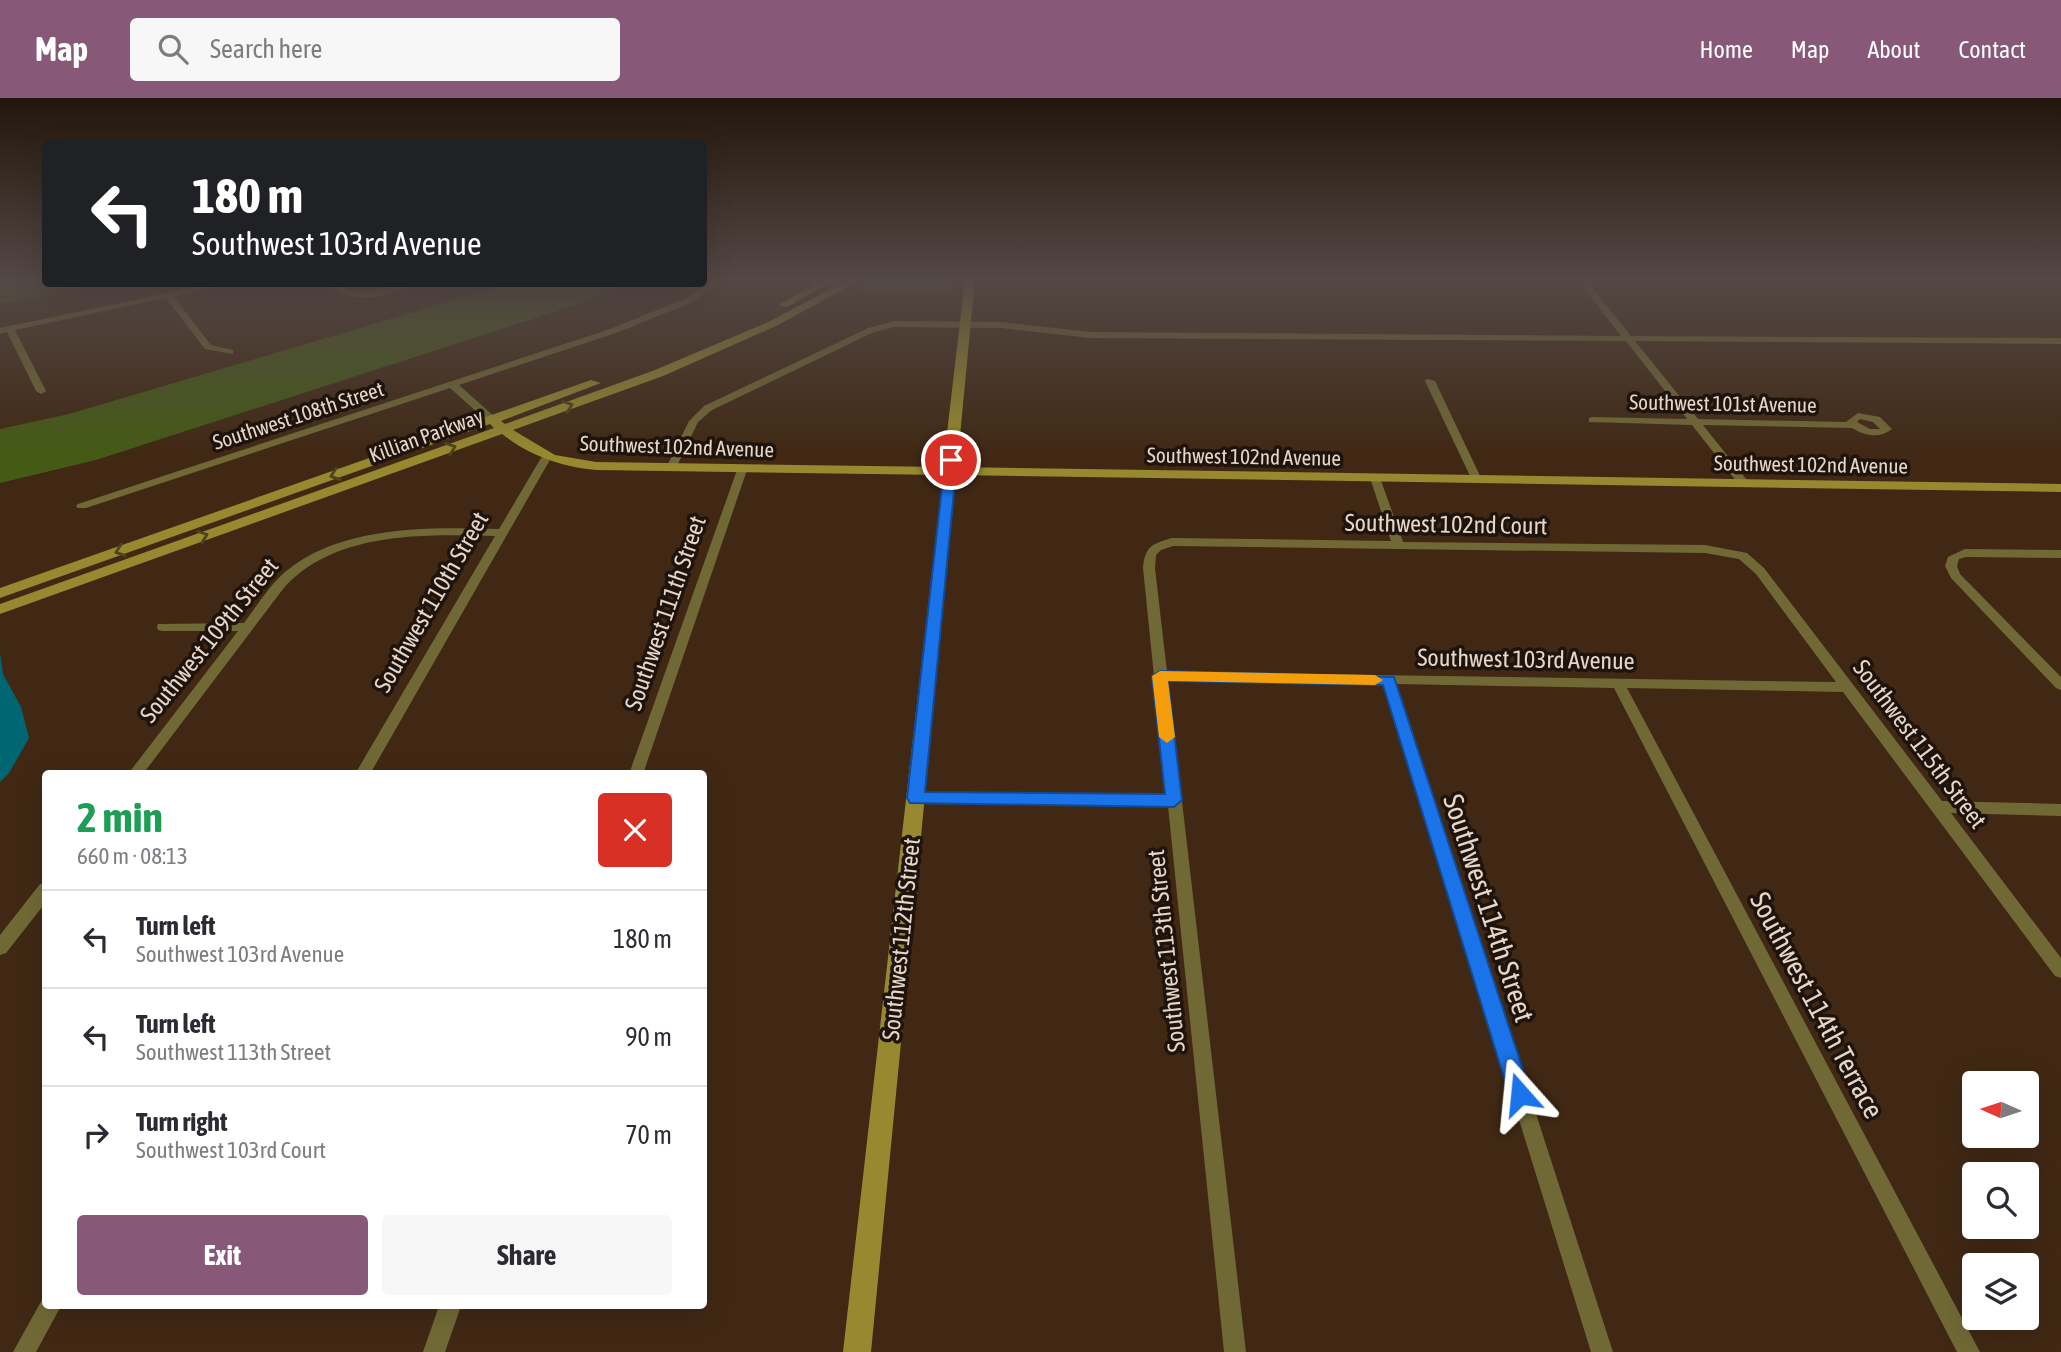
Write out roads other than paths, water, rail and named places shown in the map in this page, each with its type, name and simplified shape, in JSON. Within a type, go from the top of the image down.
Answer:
[{"type":"street","points":[[9,338],[41,391]]},
{"type":"street","points":[[201,338],[208,347],[230,352]]},
{"type":"street","name":"Southwest 108th Street","points":[[82,506],[593,338]]},
{"type":"street","name":"Killian Parkway","points":[[0,593],[492,420],[713,338]]},
{"type":"street","name":"Killian Parkway","points":[[0,609],[504,429],[704,355],[742,338]]},
{"type":"street","points":[[671,468],[694,421],[708,408],[855,338]]},
{"type":"street","name":"Southwest 112th Street","points":[[856,1351],[965,338]]},
{"type":"street","points":[[1318,338],[1535,338]]},
{"type":"street","points":[[1627,338],[1744,484]]},
{"type":"street","points":[[1758,338],[2061,341]]},
{"type":"street","points":[[1430,381],[1477,480]]},
{"type":"street","name":"Southwest 102nd Avenue","points":[[453,384],[528,449],[546,458],[596,466],[949,474],[2061,488]]},
{"type":"street","name":"Southwest 101st Avenue","points":[[1593,421],[1853,425]]},
{"type":"street","name":"Southwest 110th Street","points":[[364,770],[546,458]]},
{"type":"street","name":"Southwest 111th Street","points":[[637,770],[742,470]]},
{"type":"street","points":[[1375,478],[1398,545]]},
{"type":"street","name":"Southwest 109th Street","points":[[138,770],[291,573],[332,551],[369,538],[404,530],[502,533]]},
{"type":"street","name":"Southwest 102nd Court","points":[[1157,547],[1172,542],[1680,549],[1735,553]]},
{"type":"street","name":"Southwest 113th Street","points":[[1157,547],[1149,558],[1160,676],[1235,1352]]},
{"type":"street","name":"Southwest 115th Street","points":[[1735,553],[1757,566],[2061,971]]},
{"type":"street","points":[[2061,554],[1965,553],[1952,559],[1951,566],[1955,575],[2061,685]]},
{"type":"street","points":[[163,627],[248,627]]},
{"type":"street","name":"Southwest 103rd Avenue","points":[[1160,676],[1849,687]]},
{"type":"street","name":"Southwest 114th Street","points":[[1389,680],[1602,1352]]},
{"type":"street","name":"Southwest 114th Terrace","points":[[1618,683],[1969,1352]]},
{"type":"street","points":[[916,798],[1174,800]]},
{"type":"street","points":[[1939,807],[2061,810]]},
{"type":"street","points":[[0,948],[42,894]]},
{"type":"street","points":[[24,1352],[49,1309]]},
{"type":"street","points":[[434,1352],[449,1309]]},
{"type":"water","points":[[0,653],[3,674],[21,707],[29,738],[9,773],[0,782]]}]
